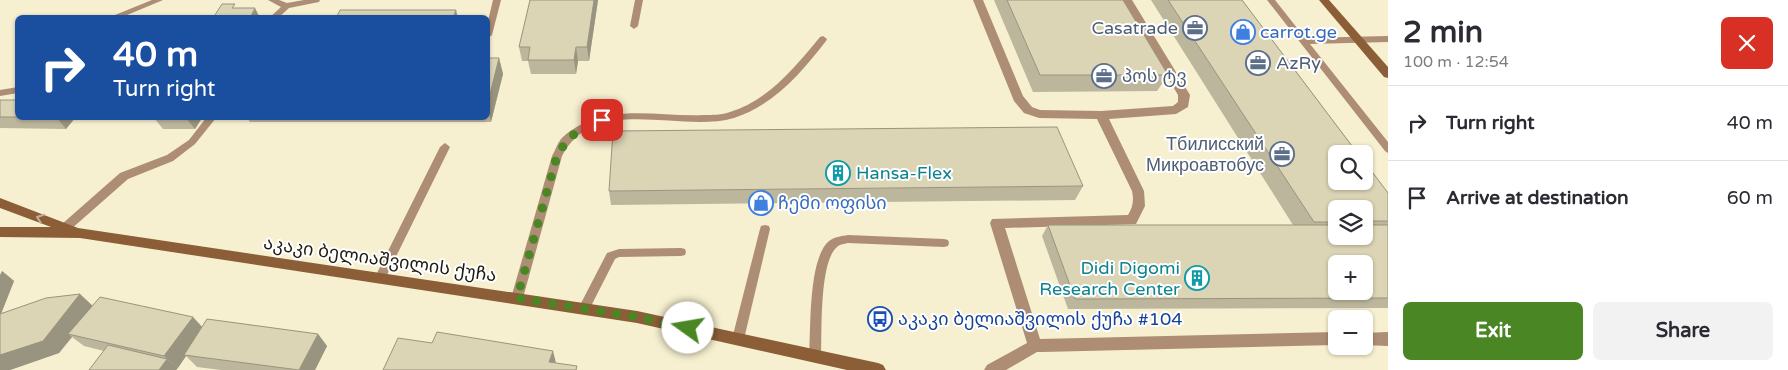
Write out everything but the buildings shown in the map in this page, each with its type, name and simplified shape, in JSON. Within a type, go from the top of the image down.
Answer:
[{"type":"main road","points":[[1324,0],[1388,74]]},
{"type":"main road","name":"აკაკი ბელიაშვილის ქუჩა","points":[[0,203],[80,233]]},
{"type":"main road","name":"აკაკი ბელიაშვილის ქუჩა","points":[[0,232],[80,233],[584,308],[637,317],[878,370]]},
{"type":"street","points":[[978,0],[1022,104],[1028,110],[1039,114],[1101,115],[1176,110],[1184,104],[1184,95],[1127,0]]},
{"type":"street","points":[[1036,346],[996,223],[1131,220],[1138,211],[1140,201],[1138,191],[1101,115]]},
{"type":"street","points":[[992,370],[1036,346],[1328,339]]},
{"type":"street","points":[[1373,339],[1388,339]]},
{"type":"lane","points":[[119,15],[159,0]]},
{"type":"lane","points":[[272,0],[286,6]]},
{"type":"lane","points":[[276,15],[286,6],[316,0]]},
{"type":"lane","points":[[490,27],[497,0]]},
{"type":"lane","points":[[634,26],[638,0]]},
{"type":"lane","points":[[1271,0],[1388,149]]},
{"type":"lane","points":[[1302,40],[1388,39]]},
{"type":"lane","points":[[517,298],[557,156],[566,140],[589,123],[614,116],[696,120],[733,115],[765,100],[788,83],[823,40]]},
{"type":"lane","points":[[0,93],[15,90]]},
{"type":"lane","points":[[66,227],[124,176],[170,158],[192,142],[209,120]]},
{"type":"lane","points":[[380,278],[445,147]]},
{"type":"lane","points":[[738,339],[765,229]]},
{"type":"lane","points":[[815,356],[820,272],[824,256],[834,243],[848,239],[944,243]]},
{"type":"lane","points":[[584,308],[611,256],[619,253],[681,252]]},
{"type":"place","name":"Casatrade","points":[[1195,28]]},
{"type":"place","name":"carrot.ge","points":[[1243,32]]},
{"type":"place","name":"AzRy","points":[[1258,63]]},
{"type":"place","name":"პოს ტვ","points":[[1104,76]]},
{"type":"place","name":"Тбилисский Микроавтобус","points":[[1282,154]]},
{"type":"place","name":"Hansa-Flex","points":[[838,173]]},
{"type":"place","name":"ჩემი ოფისი","points":[[761,203]]},
{"type":"place","name":"Didi Digomi Research Center","points":[[1197,278]]},
{"type":"place","name":"აკაკი ბელიაშვილის ქუჩა #104","points":[[880,319]]},
{"type":"route","points":[[602,120],[589,123],[566,140],[557,156],[517,298],[637,317],[688,328]]}]
